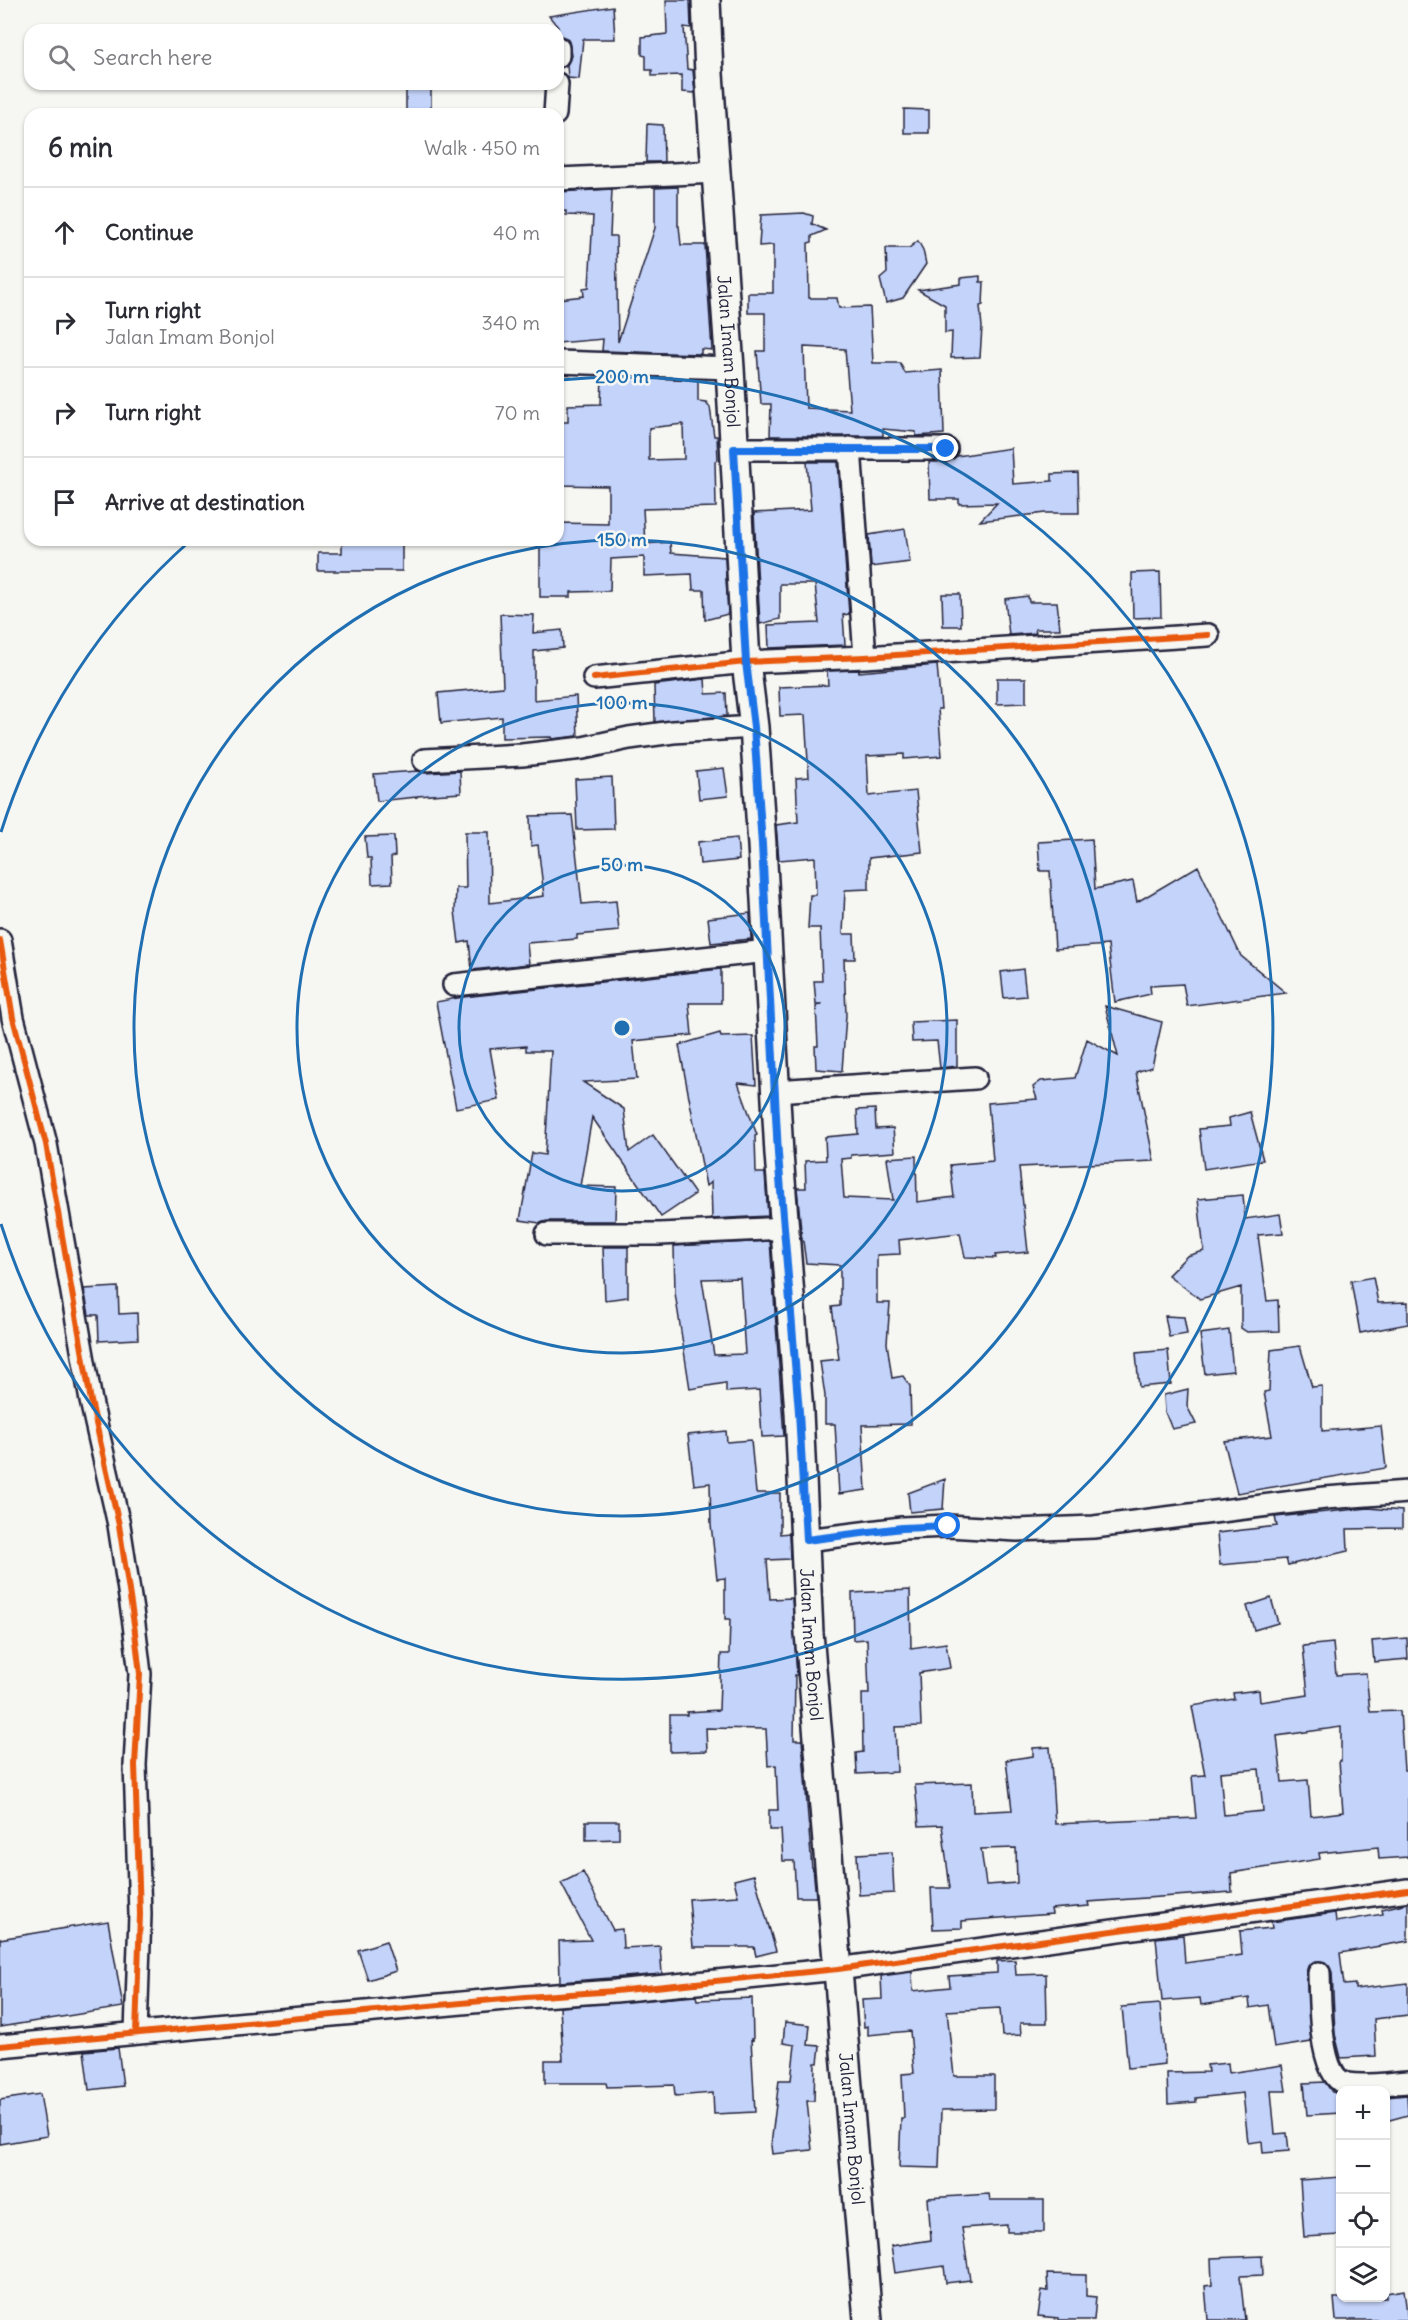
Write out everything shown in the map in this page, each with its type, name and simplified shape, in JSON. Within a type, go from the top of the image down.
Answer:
[{"type":"main road","name":"Jalan Imam Bonjol","points":[[706,0],[746,662],[754,727],[775,1091],[799,1412],[809,1633],[868,2320]]},
{"type":"street","points":[[555,108],[557,90]]},
{"type":"street","points":[[564,179],[717,172]]},
{"type":"street","points":[[564,362],[730,368]]},
{"type":"street","points":[[850,448],[865,657]]},
{"type":"street","points":[[734,449],[946,449]]},
{"type":"street","points":[[594,678],[746,662],[865,657],[1208,635]]},
{"type":"street","points":[[424,760],[522,755],[583,748],[673,732],[754,727]]},
{"type":"street","points":[[0,940],[13,1018],[46,1144],[91,1401],[119,1525],[140,1674],[135,1765],[140,1914],[136,2033]]},
{"type":"street","points":[[454,985],[768,951]]},
{"type":"street","points":[[775,1091],[975,1078]]},
{"type":"street","points":[[547,1234],[660,1233],[785,1228]]},
{"type":"street","points":[[806,1540],[902,1528],[948,1526],[1017,1530],[1094,1527],[1325,1498],[1408,1492]]},
{"type":"street","points":[[0,2046],[838,1969],[1408,1890]]},
{"type":"street","points":[[1319,1973],[1323,2041],[1329,2062],[1341,2082],[1348,2084],[1408,2082]]},
{"type":"building","points":[[666,0],[690,0],[691,28],[684,27],[687,69],[693,70],[695,93],[682,92],[682,75],[652,76],[652,70],[646,70],[646,56],[642,55],[642,37],[667,34]]},
{"type":"building","points":[[613,6],[615,39],[583,39],[579,79],[568,78],[567,65],[571,56],[569,42],[564,37],[564,24],[556,24],[549,16]]},
{"type":"building","points":[[406,90],[431,90],[431,108],[406,108]]},
{"type":"building","points":[[904,109],[929,110],[929,133],[904,133]]},
{"type":"building","points":[[647,124],[663,125],[664,162],[646,162]]},
{"type":"building","points":[[678,187],[678,226],[681,245],[705,245],[712,350],[701,349],[701,354],[602,351],[603,339],[564,342],[564,298],[584,296],[583,288],[589,287],[593,216],[566,215],[564,192],[612,189],[610,236],[616,236],[618,342],[655,228],[655,188]]},
{"type":"building","points":[[804,213],[813,216],[812,224],[826,230],[812,236],[812,242],[808,243],[809,298],[837,298],[839,308],[870,307],[873,363],[900,363],[905,373],[942,370],[944,434],[916,436],[916,432],[883,429],[883,436],[770,436],[771,404],[761,404],[757,351],[765,351],[765,313],[748,313],[748,293],[773,293],[773,245],[759,246],[761,215]],"holes":[[[804,347],[845,349],[850,410],[806,408]]]},
{"type":"building","points":[[918,241],[926,264],[903,298],[886,303],[880,279],[887,273],[886,248],[909,248]]},
{"type":"building","points":[[980,276],[980,282],[984,282],[983,305],[980,306],[982,327],[980,357],[951,358],[952,332],[945,333],[945,305],[918,290],[961,284],[961,278]]},
{"type":"building","points":[[602,376],[698,380],[698,401],[706,402],[710,407],[714,436],[717,436],[716,507],[643,509],[645,544],[670,542],[671,553],[725,557],[728,614],[705,620],[704,590],[693,590],[692,574],[644,576],[644,557],[611,559],[610,591],[571,592],[571,597],[540,597],[540,546],[564,546],[564,523],[608,524],[608,486],[564,485],[564,422],[568,422],[568,405],[601,404]],"holes":[[[683,424],[684,459],[649,460],[649,428]]]},
{"type":"building","points":[[1011,448],[1013,484],[1052,481],[1052,474],[1078,473],[1079,513],[1045,513],[980,521],[997,503],[959,504],[959,499],[930,499],[929,462],[947,462],[957,456]]},
{"type":"building","points":[[807,462],[838,462],[849,614],[843,615],[845,645],[769,648],[768,625],[819,623],[815,584],[780,584],[780,619],[760,624],[754,513],[811,510]]},
{"type":"building","points":[[905,529],[910,562],[871,567],[869,535]]},
{"type":"building","points":[[342,546],[402,546],[402,571],[318,571],[318,553],[342,553]]},
{"type":"building","points":[[1160,572],[1161,617],[1133,618],[1132,573]]},
{"type":"building","points":[[942,594],[960,594],[961,626],[943,626]]},
{"type":"building","points":[[1028,596],[1029,602],[1057,602],[1060,629],[1035,629],[1036,633],[1009,635],[1005,599]]},
{"type":"building","points":[[500,614],[534,615],[533,633],[562,630],[563,648],[534,651],[534,700],[576,696],[578,736],[552,739],[551,737],[502,738],[502,717],[441,723],[438,693],[503,687]]},
{"type":"building","points":[[937,665],[942,756],[904,759],[904,754],[867,756],[869,796],[916,791],[922,852],[869,858],[869,889],[845,890],[843,934],[854,934],[855,959],[844,959],[846,1015],[842,1071],[816,1069],[815,1046],[818,1046],[816,1006],[822,1004],[816,1004],[814,981],[822,981],[820,928],[808,928],[810,895],[816,895],[815,857],[779,860],[776,825],[798,822],[796,778],[809,777],[805,715],[780,716],[779,687],[828,685],[827,671],[859,670],[859,672]]},
{"type":"building","points":[[997,678],[1026,678],[1026,703],[997,704]]},
{"type":"building","points":[[705,679],[706,694],[726,693],[727,716],[655,722],[654,685]]},
{"type":"building","points":[[724,768],[728,796],[699,799],[696,771]]},
{"type":"building","points":[[418,771],[425,773],[460,771],[461,793],[377,801],[374,774]]},
{"type":"building","points":[[612,777],[614,829],[577,830],[575,779]]},
{"type":"building","points":[[572,815],[582,904],[616,901],[619,931],[577,935],[577,939],[527,943],[529,964],[472,970],[469,941],[459,943],[455,911],[456,888],[466,888],[465,832],[489,832],[490,903],[544,896],[538,845],[531,846],[530,816]]},
{"type":"building","points":[[394,836],[395,856],[391,857],[392,883],[372,884],[371,858],[367,858],[365,837]]},
{"type":"building","points":[[737,838],[739,860],[700,864],[698,842]]},
{"type":"building","points":[[1092,839],[1095,889],[1133,881],[1137,902],[1198,866],[1241,956],[1286,993],[1187,1006],[1183,984],[1150,986],[1151,994],[1115,1002],[1108,945],[1055,949],[1050,871],[1040,871],[1038,842]]},
{"type":"building","points":[[750,913],[751,939],[711,943],[708,918]]},
{"type":"building","points":[[721,969],[721,1003],[689,1003],[692,1035],[633,1041],[637,1079],[583,1082],[624,1109],[629,1152],[653,1135],[695,1194],[661,1217],[592,1117],[580,1186],[616,1187],[615,1221],[547,1221],[540,1223],[520,1220],[532,1153],[545,1155],[551,1051],[526,1051],[526,1046],[490,1049],[499,1100],[456,1108],[436,1002],[463,997]]},
{"type":"building","points":[[1023,969],[1026,996],[1004,998],[1001,972]]},
{"type":"building","points":[[1105,1006],[1162,1022],[1152,1067],[1136,1072],[1154,1161],[1019,1167],[1028,1252],[995,1255],[996,1258],[965,1257],[960,1233],[899,1240],[900,1254],[877,1255],[877,1303],[890,1303],[887,1343],[892,1378],[903,1376],[910,1386],[911,1424],[862,1425],[866,1490],[839,1494],[835,1424],[825,1424],[825,1396],[820,1361],[839,1359],[832,1307],[840,1306],[840,1265],[806,1263],[797,1188],[806,1188],[805,1161],[826,1160],[825,1137],[858,1134],[857,1110],[875,1109],[876,1129],[893,1128],[895,1152],[851,1155],[851,1158],[841,1159],[844,1198],[893,1200],[887,1158],[916,1156],[917,1202],[954,1197],[950,1165],[993,1161],[988,1103],[1037,1099],[1033,1087],[1041,1081],[1075,1078],[1087,1039],[1118,1056]]},
{"type":"building","points":[[957,1020],[957,1066],[940,1068],[937,1041],[912,1042],[911,1022]]},
{"type":"building","points":[[720,1033],[721,1037],[753,1036],[756,1085],[738,1083],[757,1135],[755,1136],[756,1173],[765,1173],[768,1216],[712,1219],[711,1182],[706,1186],[679,1045]]},
{"type":"building","points":[[1250,1112],[1263,1160],[1204,1169],[1199,1129],[1230,1126],[1229,1118]]},
{"type":"building","points":[[1243,1195],[1245,1219],[1280,1214],[1283,1233],[1258,1235],[1267,1301],[1278,1300],[1279,1331],[1247,1332],[1241,1328],[1241,1287],[1200,1299],[1168,1275],[1187,1256],[1204,1251],[1198,1199]]},
{"type":"building","points":[[770,1241],[784,1436],[762,1437],[759,1390],[726,1392],[726,1383],[690,1389],[675,1293],[674,1246]],"holes":[[[740,1278],[745,1354],[714,1355],[702,1279]]]},
{"type":"building","points":[[603,1247],[628,1247],[628,1297],[605,1300]]},
{"type":"building","points":[[1373,1277],[1378,1303],[1408,1302],[1408,1324],[1360,1333],[1351,1281]]},
{"type":"building","points":[[118,1287],[119,1314],[137,1313],[138,1339],[99,1341],[98,1315],[89,1315],[84,1289]]},
{"type":"building","points":[[1165,1316],[1184,1317],[1187,1334],[1169,1337]]},
{"type":"building","points":[[1229,1330],[1233,1371],[1205,1374],[1200,1334]]},
{"type":"building","points":[[1300,1346],[1312,1387],[1322,1386],[1322,1431],[1381,1426],[1386,1468],[1237,1493],[1224,1441],[1272,1436],[1264,1392],[1269,1391],[1271,1350]]},
{"type":"building","points":[[1168,1350],[1171,1384],[1139,1387],[1136,1353]]},
{"type":"building","points":[[1188,1389],[1187,1406],[1196,1424],[1172,1429],[1165,1412],[1164,1395]]},
{"type":"building","points":[[726,1431],[727,1442],[751,1440],[756,1493],[780,1493],[780,1534],[789,1533],[790,1559],[767,1560],[770,1599],[792,1598],[797,1675],[795,1675],[794,1740],[802,1740],[816,1897],[796,1897],[794,1861],[783,1861],[781,1830],[769,1830],[769,1810],[778,1810],[776,1765],[768,1766],[766,1729],[706,1728],[707,1751],[670,1752],[670,1715],[719,1710],[721,1654],[729,1654],[730,1619],[725,1619],[725,1578],[717,1579],[711,1524],[710,1483],[694,1485],[688,1435]]},
{"type":"building","points":[[945,1479],[943,1509],[910,1512],[908,1493]]},
{"type":"building","points":[[1369,1508],[1402,1511],[1402,1528],[1347,1529],[1348,1551],[1288,1565],[1286,1559],[1220,1565],[1217,1533],[1277,1526],[1275,1517]]},
{"type":"building","points":[[910,1590],[911,1648],[946,1643],[950,1668],[919,1673],[921,1726],[895,1727],[897,1772],[857,1774],[856,1753],[863,1752],[862,1694],[869,1694],[867,1639],[853,1640],[852,1593]]},
{"type":"building","points":[[1271,1598],[1278,1623],[1254,1630],[1247,1606]]},
{"type":"building","points":[[1407,1638],[1408,1659],[1374,1662],[1372,1641]]},
{"type":"building","points":[[1333,1643],[1336,1675],[1366,1673],[1370,1712],[1400,1711],[1404,1770],[1408,1770],[1408,1857],[1379,1859],[1378,1847],[1319,1853],[1320,1859],[1231,1873],[1232,1892],[1088,1902],[1089,1906],[1051,1909],[1052,1914],[962,1921],[962,1928],[933,1929],[931,1888],[950,1888],[942,1825],[919,1826],[915,1785],[972,1783],[973,1812],[1012,1810],[1006,1760],[1033,1756],[1033,1748],[1050,1747],[1055,1824],[1196,1818],[1192,1776],[1205,1775],[1192,1706],[1234,1699],[1233,1693],[1259,1690],[1260,1702],[1308,1695],[1303,1646]],"holes":[[[1341,1727],[1341,1761],[1339,1761],[1343,1812],[1311,1816],[1308,1780],[1282,1782],[1277,1736]],[[1259,1769],[1263,1811],[1224,1815],[1220,1772]],[[1016,1848],[1017,1883],[986,1885],[981,1849]]]},
{"type":"building","points":[[586,1821],[619,1821],[619,1839],[586,1840]]},
{"type":"building","points":[[892,1852],[894,1893],[859,1895],[857,1854]]},
{"type":"building","points":[[583,1872],[613,1930],[622,1929],[623,1948],[660,1946],[662,1974],[560,1982],[559,1941],[591,1940],[561,1883]]},
{"type":"building","points":[[754,1875],[776,1951],[756,1956],[754,1947],[693,1947],[689,1899],[738,1896],[734,1880]]},
{"type":"building","points":[[1408,1903],[1408,1941],[1340,1953],[1344,1985],[1355,1984],[1355,1989],[1408,1983],[1408,2015],[1374,2019],[1376,2056],[1341,2058],[1335,2034],[1332,1972],[1325,1962],[1313,1962],[1308,1966],[1306,1973],[1311,2042],[1274,2048],[1268,2005],[1250,2008],[1249,1998],[1201,2005],[1200,1998],[1162,2001],[1156,1938],[1183,1935],[1185,1963],[1242,1955],[1240,1931],[1272,1928],[1271,1922],[1335,1913],[1336,1922],[1383,1914],[1382,1909]]},
{"type":"building","points":[[108,1921],[123,2007],[0,2027],[0,1939]]},
{"type":"building","points":[[386,1941],[396,1971],[368,1980],[358,1950]]},
{"type":"building","points":[[1015,1960],[1016,1975],[1046,1974],[1047,2023],[1020,2023],[1021,2035],[1002,2036],[1000,2008],[947,2011],[954,2076],[994,2076],[994,2109],[941,2110],[939,2168],[899,2167],[901,2118],[904,2118],[902,2074],[914,2073],[910,2031],[868,2035],[868,2026],[864,2027],[862,2000],[882,1999],[881,1976],[912,1972],[913,1991],[950,1987],[949,1976],[997,1973],[997,1961]]},
{"type":"building","points":[[696,1996],[697,2000],[752,1998],[753,2040],[751,2039],[755,2112],[714,2114],[713,2093],[675,2096],[674,2085],[607,2087],[606,2083],[545,2083],[545,2060],[563,2060],[560,2007]]},
{"type":"building","points":[[1160,2004],[1165,2064],[1128,2068],[1122,2007]]},
{"type":"building","points":[[785,2022],[810,2025],[808,2045],[820,2046],[818,2063],[815,2063],[814,2101],[807,2101],[812,2150],[772,2154],[771,2145],[779,2080],[791,2080],[795,2045],[783,2043]]},
{"type":"building","points":[[118,2048],[123,2086],[89,2090],[84,2051]]},
{"type":"building","points":[[1228,2063],[1229,2073],[1282,2065],[1286,2091],[1271,2091],[1275,2134],[1287,2133],[1289,2151],[1263,2153],[1262,2141],[1248,2143],[1243,2093],[1196,2098],[1196,2102],[1168,2104],[1167,2073],[1208,2072],[1207,2065]]},
{"type":"building","points":[[1325,2082],[1332,2092],[1336,2093],[1336,2113],[1307,2115],[1304,2083]]},
{"type":"building","points":[[40,2094],[47,2136],[0,2144],[0,2100]]},
{"type":"building","points":[[1407,2095],[1408,2115],[1390,2120],[1390,2097]]},
{"type":"building","points":[[1336,2177],[1336,2235],[1304,2237],[1300,2180]]},
{"type":"building","points":[[989,2194],[990,2200],[1044,2200],[1044,2232],[1007,2232],[1007,2225],[962,2228],[970,2280],[946,2283],[944,2266],[895,2273],[891,2246],[931,2240],[928,2198]]},
{"type":"building","points":[[1262,2256],[1263,2275],[1240,2276],[1245,2320],[1208,2320],[1205,2286],[1212,2285],[1211,2258]]},
{"type":"building","points":[[1047,2274],[1086,2275],[1086,2296],[1096,2297],[1094,2320],[1058,2320],[1058,2318],[1038,2316],[1042,2290],[1048,2291]]},
{"type":"building","points":[[1404,2290],[1408,2320],[1336,2320],[1334,2298],[1336,2302],[1390,2302],[1390,2292]]},
{"type":"cycle path","points":[[594,678],[746,662],[865,657],[1208,635]]},
{"type":"cycle path","points":[[0,940],[13,1018],[46,1144],[91,1401],[119,1525],[134,1624],[140,1674],[135,1765],[140,1914],[136,2033]]},
{"type":"cycle path","points":[[0,2046],[838,1969],[1408,1890]]},
{"type":"route","points":[[946,449],[734,449],[746,662],[754,727],[762,845],[778,1154],[799,1412],[806,1540],[902,1528],[948,1526]]}]
